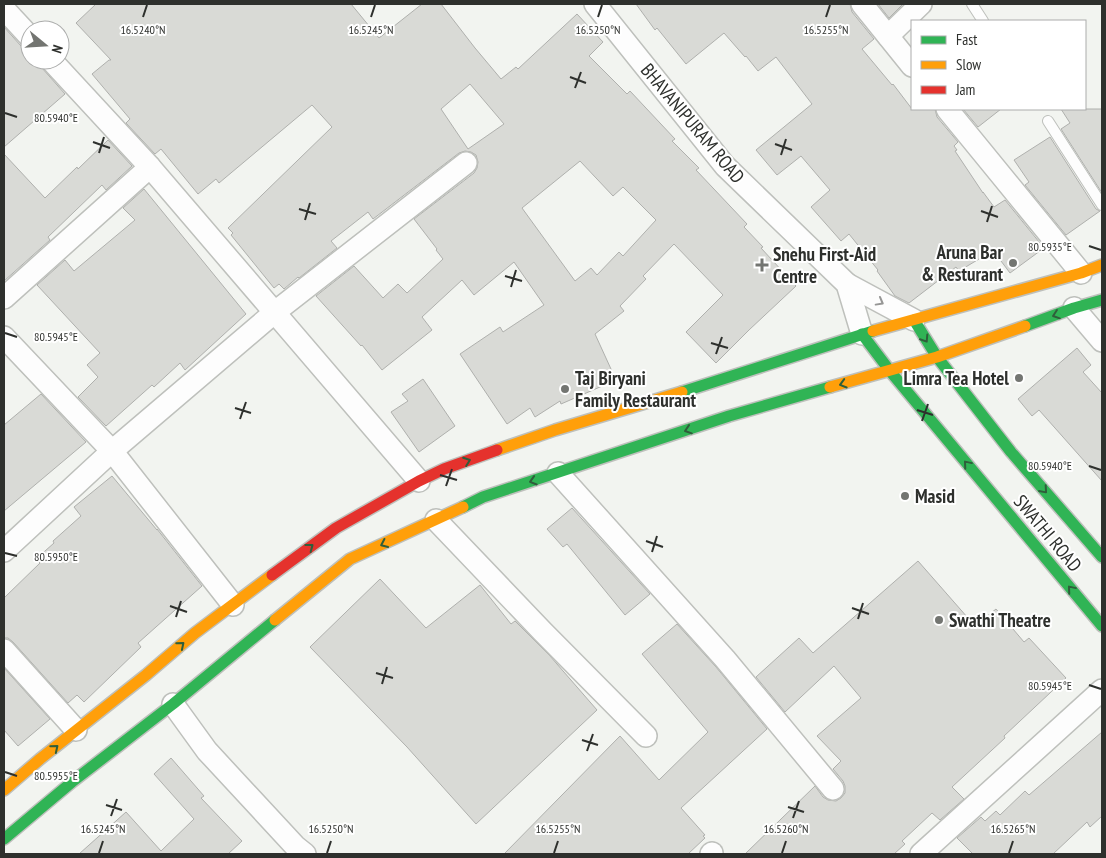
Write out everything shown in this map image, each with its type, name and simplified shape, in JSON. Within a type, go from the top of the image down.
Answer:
[{"type":"main road","points":[[4,790],[194,634],[336,528],[444,469],[555,430],[710,384],[862,334],[1102,266]]},
{"type":"main road","points":[[4,839],[72,782],[173,704],[350,559],[436,520],[483,496],[729,416],[937,357],[1074,308],[1102,300]]},
{"type":"main road","name":"SWATHI ROAD","points":[[914,320],[937,357],[1011,452],[1102,557]]},
{"type":"main road","name":"SWATHI ROAD","points":[[862,334],[890,371],[1102,626]]},
{"type":"street","name":"BHAVANIPURAM ROAD","points":[[595,4],[725,166],[847,284],[862,334]]},
{"type":"street","points":[[862,4],[911,65]]},
{"type":"street","points":[[888,36],[921,4]]},
{"type":"street","points":[[4,9],[20,27]]},
{"type":"street","points":[[60,70],[150,167],[419,481]]},
{"type":"street","points":[[948,110],[1081,273]]},
{"type":"street","points":[[4,551],[112,451],[275,312],[466,163]]},
{"type":"street","points":[[4,298],[150,167]]},
{"type":"street","points":[[847,284],[914,320]]},
{"type":"street","points":[[1074,308],[1102,341]]},
{"type":"street","points":[[4,337],[112,451],[234,605]]},
{"type":"street","points":[[558,473],[725,659],[833,789]]},
{"type":"street","points":[[436,520],[646,736]]},
{"type":"street","points":[[4,650],[76,730]]},
{"type":"street","points":[[921,854],[1102,690]]},
{"type":"street","points":[[173,704],[207,751],[295,851]]},
{"type":"lane","points":[[972,4],[982,20]]},
{"type":"lane","points":[[1048,121],[1102,205]]},
{"type":"building","points":[[96,4],[351,4],[379,38],[422,4],[441,4],[501,79],[516,67],[518,69],[577,14],[603,42],[589,56],[627,94],[630,91],[675,139],[672,141],[699,168],[696,170],[747,224],[744,227],[796,286],[716,363],[686,332],[723,295],[674,244],[643,276],[646,279],[620,306],[624,311],[595,334],[616,380],[561,404],[560,401],[535,417],[530,408],[507,424],[460,354],[500,327],[503,332],[544,305],[514,262],[474,295],[462,280],[422,317],[432,330],[382,370],[362,345],[316,296],[354,266],[383,298],[398,284],[407,293],[443,259],[414,219],[474,173],[478,162],[476,155],[465,151],[459,153],[373,219],[368,212],[331,241],[337,248],[284,289],[279,284],[274,288],[231,235],[233,233],[228,228],[332,127],[312,105],[219,183],[216,179],[198,194],[161,149],[155,154],[126,123],[130,119],[92,74],[111,60],[76,23]],"holes":[[[470,84],[504,124],[468,149],[441,109]],[[580,161],[613,196],[623,187],[656,220],[623,256],[619,252],[597,275],[591,268],[575,281],[522,208]]]},
{"type":"building","points":[[636,4],[850,4],[852,12],[874,39],[862,49],[893,84],[911,110],[935,110],[937,117],[958,142],[954,146],[957,150],[955,151],[994,207],[1005,200],[1044,248],[1010,273],[998,257],[994,260],[989,253],[959,271],[956,267],[909,303],[895,296],[878,270],[849,234],[841,241],[811,207],[830,190],[801,156],[777,175],[756,150],[812,104],[776,57],[758,71],[724,33],[686,64],[657,28],[655,30]]},
{"type":"building","points":[[878,4],[903,4],[889,18]]},
{"type":"building","points":[[4,27],[20,45],[20,70],[44,70],[65,94],[4,147]]},
{"type":"building","points":[[1102,109],[1102,193],[1061,129],[1070,123],[1062,110]]},
{"type":"building","points":[[964,110],[1000,110],[978,127]]},
{"type":"building","points":[[1050,137],[1096,209],[1100,211],[1066,235],[1025,185],[1029,182],[1014,160]]},
{"type":"building","points":[[108,140],[132,166],[106,190],[102,185],[48,237],[50,240],[4,281],[4,154],[45,198]]},
{"type":"building","points":[[144,189],[246,314],[185,370],[180,363],[106,426],[78,397],[98,377],[87,365],[100,353],[37,285],[65,260],[74,271],[135,220],[123,208]]},
{"type":"building","points":[[1077,348],[1091,365],[1083,372],[1102,393],[1102,481],[1039,410],[1032,416],[1018,399]]},
{"type":"building","points":[[423,379],[455,426],[419,452],[391,412],[408,401],[402,394]]},
{"type":"building","points":[[41,394],[86,442],[4,511],[4,425]]},
{"type":"building","points":[[112,476],[202,586],[138,643],[141,647],[84,702],[77,695],[68,703],[13,642],[8,638],[4,638],[4,598],[40,563],[36,559],[81,516],[74,507]]},
{"type":"building","points":[[572,508],[650,594],[625,615],[567,544],[563,547],[547,529]]},
{"type":"building","points":[[918,561],[975,626],[996,609],[1024,642],[1029,638],[1066,678],[952,787],[964,799],[940,820],[932,813],[902,841],[905,844],[894,854],[745,854],[815,786],[823,797],[828,800],[836,801],[845,793],[843,781],[833,769],[841,761],[817,736],[861,698],[834,666],[785,712],[756,677],[799,638],[813,653]]},
{"type":"building","points":[[380,579],[426,628],[480,585],[511,624],[515,621],[550,656],[597,710],[476,824],[407,747],[310,647]]},
{"type":"building","points":[[677,624],[716,667],[767,729],[681,808],[705,835],[703,836],[705,838],[688,854],[504,854],[620,736],[659,780],[708,732],[642,654]]},
{"type":"building","points":[[4,668],[50,719],[18,746],[4,730]]},
{"type":"building","points":[[1102,732],[1102,816],[1090,827],[1087,822],[1053,854],[973,854],[957,838],[981,817],[985,821],[996,811],[1000,815],[1025,791],[1029,795]]},
{"type":"building","points":[[171,758],[204,796],[201,798],[242,841],[228,854],[79,854],[126,812],[161,851],[194,819],[154,774]]},
{"type":"traffic: fast","points":[[1025,326],[1102,300]]},
{"type":"traffic: fast","points":[[914,320],[937,357],[1011,452],[1102,557]]},
{"type":"traffic: fast","points":[[682,392],[873,331]]},
{"type":"traffic: fast","points":[[862,334],[890,371],[1102,626]]},
{"type":"traffic: fast","points":[[463,507],[483,497],[729,416],[830,387]]},
{"type":"traffic: fast","points":[[4,839],[72,782],[173,704],[275,620]]},
{"type":"traffic: slow","points":[[873,331],[1081,273],[1102,265]]},
{"type":"traffic: slow","points":[[830,387],[937,357],[1025,326]]},
{"type":"traffic: slow","points":[[497,450],[555,430],[682,392]]},
{"type":"traffic: slow","points":[[275,620],[350,559],[463,507]]},
{"type":"traffic: slow","points":[[4,790],[195,633],[272,575]]},
{"type":"traffic: jam","points":[[272,575],[336,528],[419,481],[444,469],[497,450]]},
{"type":"place","name":"Aruna Bar & Resturant","points":[[1013,263]]},
{"type":"place","name":"Snehu First-Aid Centre","points":[[762,265]]},
{"type":"place","name":"Limra Tea Hotel","points":[[1019,378]]},
{"type":"place","name":"Taj Biryani Family Restaurant","points":[[565,389]]},
{"type":"place","name":"Masid","points":[[905,496]]},
{"type":"place","name":"Swathi Theatre","points":[[939,620]]}]
